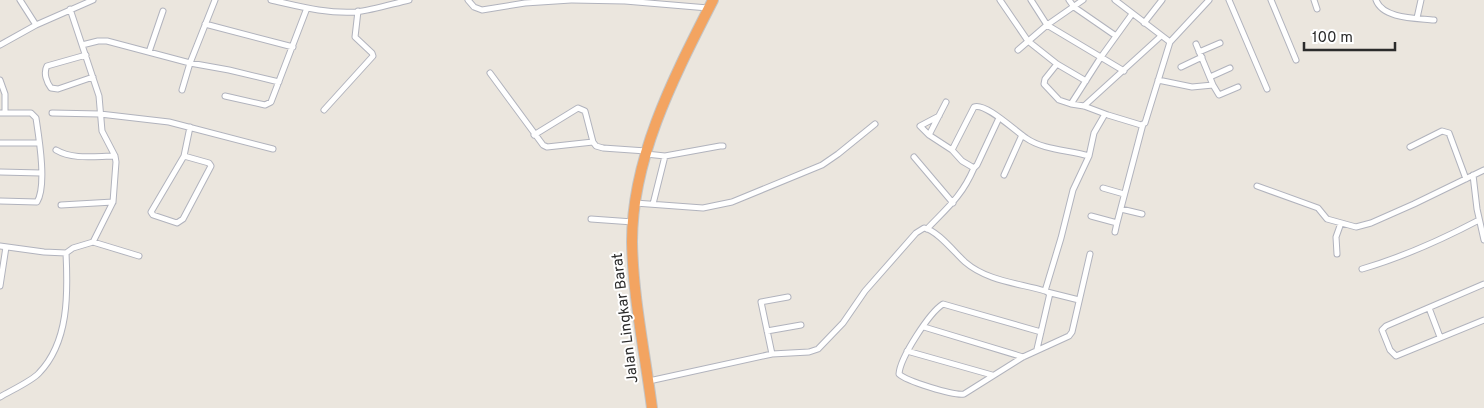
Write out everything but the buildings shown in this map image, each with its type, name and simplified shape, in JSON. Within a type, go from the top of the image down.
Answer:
[{"type":"highway","name":"Jalan Lingkar Barat","points":[[652,408],[642,349],[633,271],[635,203],[646,153],[663,106],[711,4]]},
{"type":"street","points":[[20,0],[36,25]]},
{"type":"street","points":[[0,45],[36,25],[93,0]]},
{"type":"street","points":[[182,90],[190,63],[215,0]]},
{"type":"street","points":[[270,0],[331,12],[358,11],[409,0]]},
{"type":"street","points":[[468,0],[478,10],[513,2],[571,0],[711,4]]},
{"type":"street","points":[[1000,0],[1028,40],[1058,64],[1086,81]]},
{"type":"street","points":[[1032,0],[1047,24],[1124,71]]},
{"type":"street","points":[[1069,0],[1074,7],[1116,36]]},
{"type":"street","points":[[1018,50],[1047,24],[1083,0]]},
{"type":"street","points":[[1115,0],[1170,42]]},
{"type":"street","points":[[1144,23],[1162,0]]},
{"type":"street","points":[[1115,232],[1143,124],[1145,123],[1170,42],[1209,0]]},
{"type":"street","points":[[1229,0],[1267,89]]},
{"type":"street","points":[[1271,0],[1296,60]]},
{"type":"street","points":[[1314,0],[1317,9]]},
{"type":"street","points":[[1376,0],[1384,11],[1434,20]]},
{"type":"street","points":[[1417,18],[1421,0]]},
{"type":"street","points":[[225,96],[265,105],[273,100],[307,8]]},
{"type":"street","points":[[70,9],[99,96],[102,131],[115,156],[113,202],[93,242]]},
{"type":"street","points":[[149,52],[163,11]]},
{"type":"street","points":[[324,110],[373,56],[355,36],[358,11]]},
{"type":"street","points":[[1071,104],[1100,57],[1132,14]]},
{"type":"street","points":[[205,24],[293,47]]},
{"type":"street","points":[[1084,106],[1161,36]]},
{"type":"street","points":[[82,45],[102,40],[190,63],[279,82]]},
{"type":"street","points":[[1181,67],[1220,43]]},
{"type":"street","points":[[1196,44],[1219,95],[1238,87]]},
{"type":"street","points":[[86,55],[47,66],[45,73],[49,85],[51,88],[58,89],[94,77]]},
{"type":"street","points":[[1058,64],[1045,79],[1044,84],[1059,100],[1143,124]]},
{"type":"street","points":[[1210,77],[1230,68]]},
{"type":"street","points":[[490,73],[543,145],[547,147],[593,142]]},
{"type":"street","points":[[0,80],[5,94],[3,113],[31,113],[35,115],[41,173],[40,198],[37,202],[0,201]]},
{"type":"street","points":[[1158,80],[1192,87],[1213,85]]},
{"type":"street","points":[[929,135],[946,102]]},
{"type":"street","points":[[952,150],[974,107],[981,106],[1027,139],[1042,145],[1089,156]]},
{"type":"street","points":[[534,135],[578,108],[586,111],[593,142],[596,146],[603,148],[664,156],[723,146]]},
{"type":"street","points":[[52,113],[100,114],[169,122],[273,149]]},
{"type":"street","points":[[1037,349],[1047,292],[1073,190],[1089,156],[1094,134],[1105,114]]},
{"type":"street","points":[[939,116],[920,126],[929,135],[952,150],[962,161],[974,168]]},
{"type":"street","points":[[927,229],[953,203],[968,183],[999,118]]},
{"type":"street","points":[[635,203],[703,208],[718,206],[749,196],[822,165],[875,124]]},
{"type":"street","points":[[184,156],[209,163],[211,166],[183,219],[177,223],[154,215],[151,212],[184,156],[190,128]]},
{"type":"street","points":[[1410,147],[1445,131],[1452,140],[1466,179]]},
{"type":"street","points":[[1004,175],[1022,135]]},
{"type":"street","points":[[0,143],[39,143]]},
{"type":"street","points":[[56,150],[68,156],[115,156]]},
{"type":"street","points":[[653,204],[664,156]]},
{"type":"street","points":[[914,157],[953,203]]},
{"type":"street","points":[[1257,186],[1318,208],[1327,219],[1333,222],[1356,227],[1371,223],[1414,204],[1484,170]]},
{"type":"street","points":[[0,172],[41,173]]},
{"type":"street","points":[[1474,175],[1479,220],[1484,240]]},
{"type":"street","points":[[1103,188],[1124,194]]},
{"type":"street","points":[[61,205],[113,202]]},
{"type":"street","points":[[1120,209],[1142,214]]},
{"type":"street","points":[[1091,216],[1117,222]]},
{"type":"street","points":[[591,220],[633,222]]},
{"type":"street","points":[[1362,269],[1391,260],[1452,234],[1479,220]]},
{"type":"street","points":[[1337,254],[1336,237],[1342,223]]},
{"type":"street","points":[[648,382],[772,354],[809,352],[821,348],[843,323],[866,291],[920,229],[927,229],[982,274],[1079,300]]},
{"type":"street","points":[[0,246],[66,253],[73,248],[93,242],[139,256]]},
{"type":"street","points":[[0,286],[6,247]]},
{"type":"street","points":[[0,397],[38,374],[56,346],[67,304],[66,253]]},
{"type":"street","points":[[1041,332],[943,304],[937,309],[907,351],[899,372],[901,376],[952,393],[964,394],[1037,349],[1070,334],[1090,254]]},
{"type":"street","points":[[1484,284],[1386,326],[1382,330],[1390,350],[1396,356],[1484,320]]},
{"type":"street","points":[[772,354],[761,302],[788,297]]},
{"type":"street","points":[[1429,308],[1440,337]]},
{"type":"street","points":[[767,332],[801,325]]},
{"type":"street","points":[[924,327],[1023,357]]},
{"type":"street","points":[[907,351],[992,375]]}]
